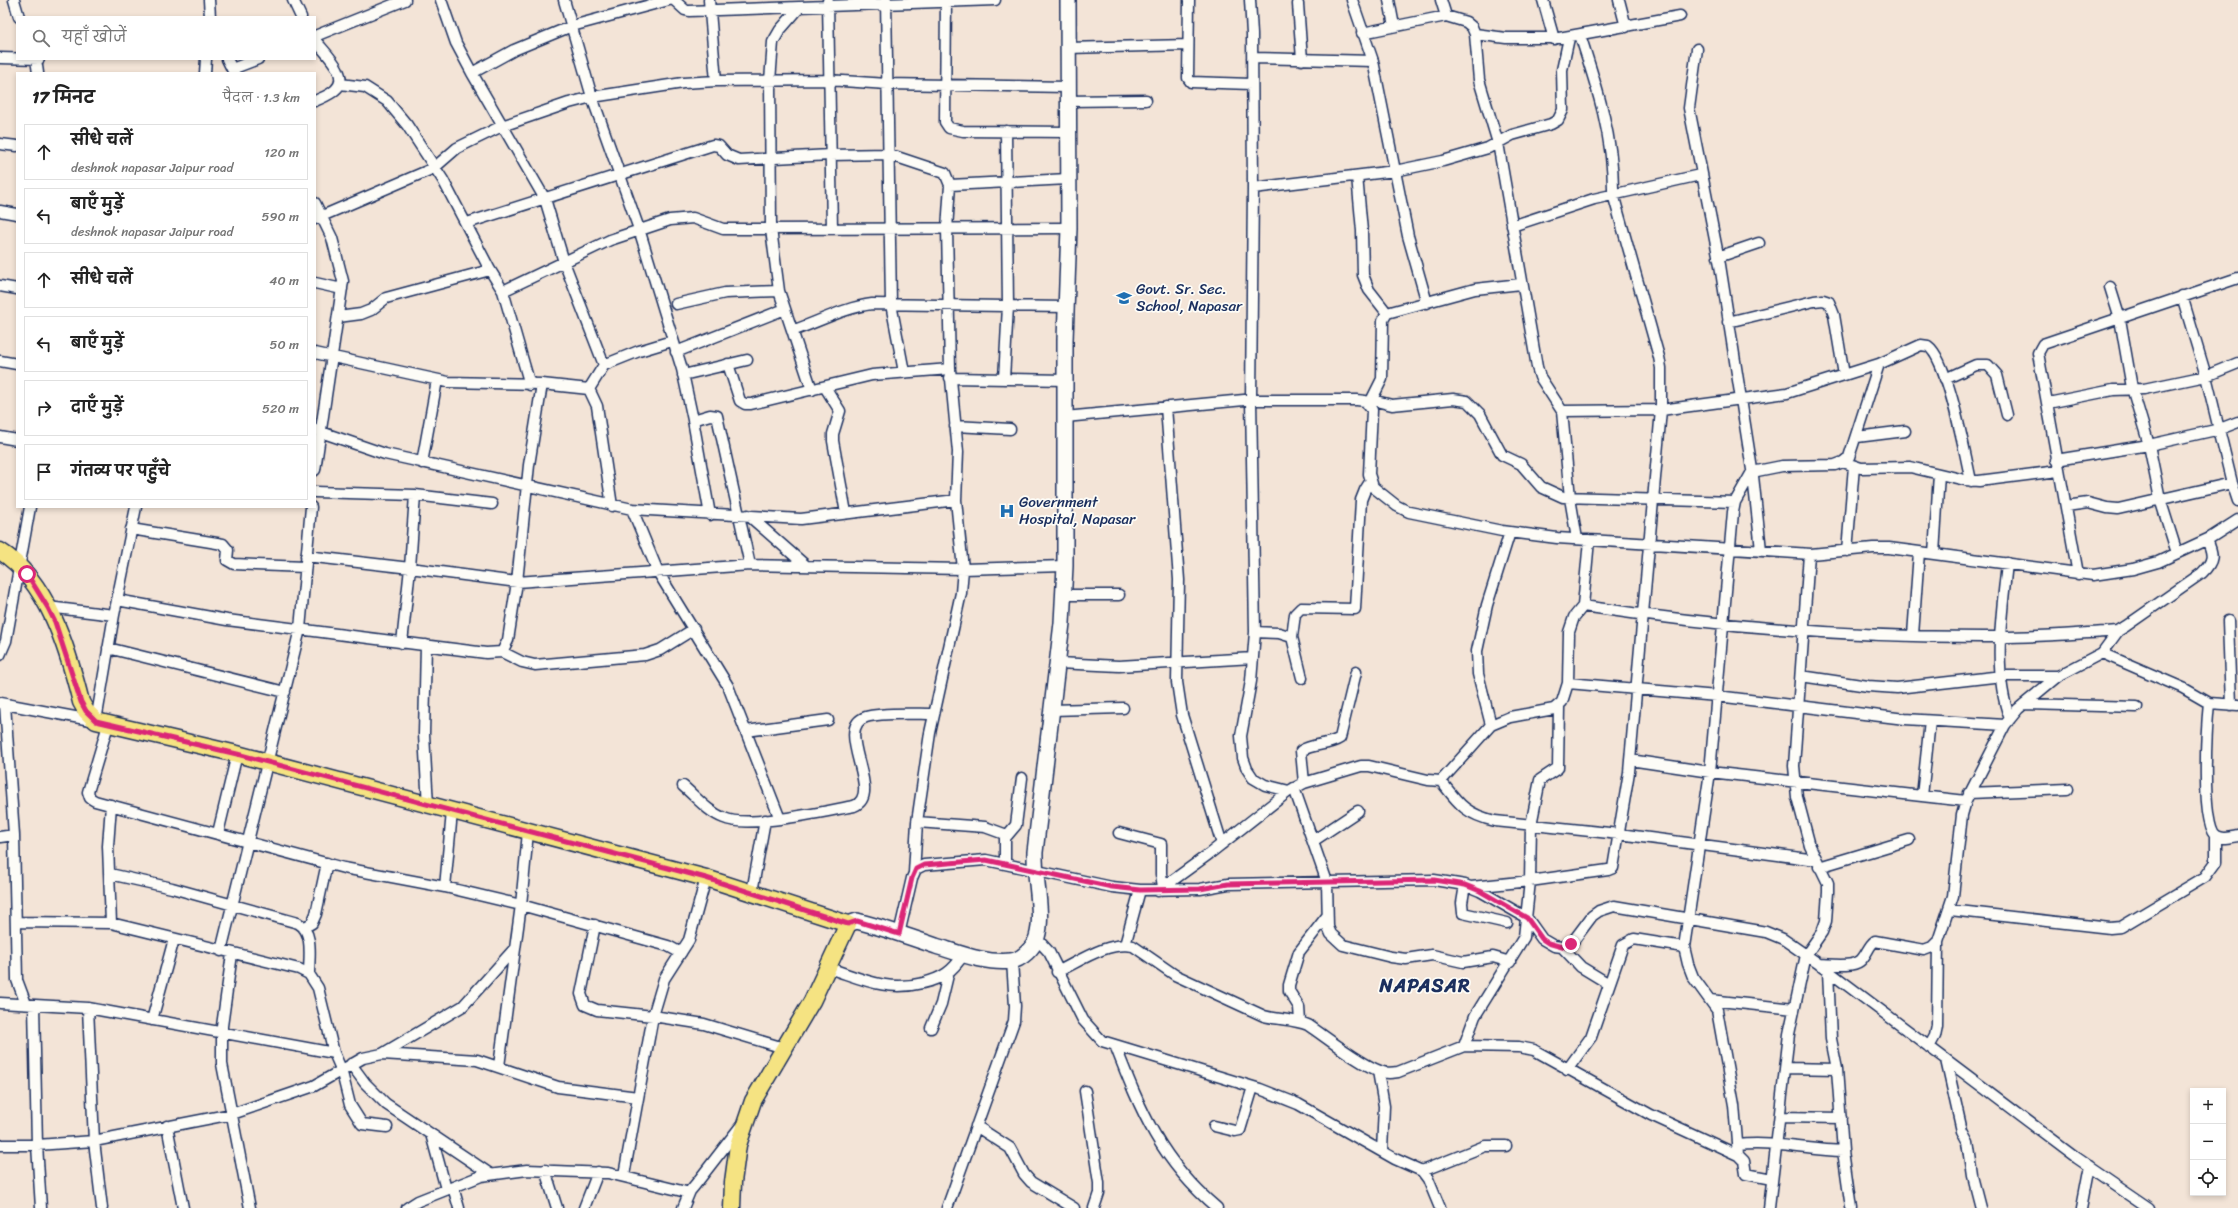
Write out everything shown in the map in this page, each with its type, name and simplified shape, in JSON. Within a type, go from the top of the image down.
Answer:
[{"type":"main road","points":[[0,551],[19,564],[48,608],[81,702],[86,711],[102,723],[237,754],[428,806],[706,878],[848,924],[857,921],[964,954],[999,961],[1012,961],[1027,952],[1037,938],[1039,920],[1034,872],[1037,827],[1058,663],[1064,595],[1065,417],[1069,228],[1067,94],[1068,0]]},
{"type":"main road","points":[[732,1208],[736,1163],[745,1121],[753,1101],[812,1001],[848,924]]},
{"type":"street","points":[[14,0],[19,16]]},
{"type":"street","points":[[209,0],[210,16]]},
{"type":"street","points":[[292,0],[300,16]]},
{"type":"street","points":[[316,36],[405,0]]},
{"type":"street","points":[[441,0],[456,43],[472,74],[546,198],[564,262],[604,365]]},
{"type":"street","points":[[564,0],[592,97],[639,229],[683,375],[693,420],[710,515]]},
{"type":"street","points":[[472,74],[514,50],[572,26],[669,0]]},
{"type":"street","points":[[674,0],[685,10],[710,5],[800,7],[828,3],[995,0]]},
{"type":"street","points":[[1189,0],[1188,78],[1190,82],[1251,84]]},
{"type":"street","points":[[1250,0],[1253,188],[1251,400],[1255,632],[1249,698],[1241,736],[1243,758],[1247,768],[1259,782],[1291,789]]},
{"type":"street","points":[[1352,0],[1362,33],[1373,61],[1408,236],[1426,303]]},
{"type":"street","points":[[1389,0],[1394,26]]},
{"type":"street","points":[[1441,0],[1446,16]]},
{"type":"street","points":[[1542,0],[1554,39]]},
{"type":"street","points":[[1619,0],[1626,26]]},
{"type":"street","points":[[946,1],[947,84],[945,122],[949,128],[964,131],[1068,132]]},
{"type":"street","points":[[886,2],[891,304],[904,372]]},
{"type":"street","points":[[828,3],[828,80],[832,229]]},
{"type":"street","points":[[1298,4],[1302,60]]},
{"type":"street","points":[[710,5],[716,81]]},
{"type":"street","points":[[800,7],[775,36],[770,81],[771,229],[779,291],[812,390]]},
{"type":"street","points":[[1362,33],[1446,16],[1466,22],[1472,27],[1479,80],[1498,143],[1521,284],[1538,373],[1562,411],[1570,498],[1577,539]]},
{"type":"street","points":[[1474,34],[1506,38],[1569,38],[1680,16]]},
{"type":"street","points":[[914,873],[924,865],[986,860],[1034,872],[1112,887],[1140,890],[1200,889],[1228,884],[1434,880],[1467,886],[1530,881],[1608,870],[1613,868],[1630,760],[1661,410],[1661,368],[1613,194],[1613,175],[1607,130],[1597,85],[1580,35]]},
{"type":"street","points":[[1253,188],[1395,171],[1443,161],[1498,143],[1512,135],[1551,124],[1562,116],[1564,110],[1562,64],[1569,38]]},
{"type":"street","points":[[316,41],[338,69],[340,84],[334,91],[316,100]]},
{"type":"street","points":[[1067,48],[1188,45]]},
{"type":"street","points":[[1698,49],[1688,101],[1700,175],[1718,257],[1752,472],[1761,550]]},
{"type":"street","points":[[0,58],[16,58]]},
{"type":"street","points":[[1252,58],[1373,61]]},
{"type":"street","points":[[36,60],[38,72]]},
{"type":"street","points":[[205,72],[206,60]]},
{"type":"street","points":[[228,60],[233,71],[256,60]]},
{"type":"street","points":[[318,218],[434,168],[457,148],[502,126],[568,103],[592,97],[683,83],[716,81],[828,80],[887,84],[947,84],[1146,100]]},
{"type":"street","points":[[340,84],[365,87],[387,101],[406,125],[443,180],[490,270],[503,291],[530,384]]},
{"type":"street","points":[[1004,379],[1008,306],[1006,131]]},
{"type":"street","points":[[0,144],[16,146]]},
{"type":"street","points":[[467,224],[713,145],[719,146],[727,155],[733,158],[888,154],[945,173],[950,185],[947,229],[950,373],[958,452],[956,500],[963,569],[961,593],[933,714],[917,822],[914,873],[899,934]]},
{"type":"street","points":[[1512,226],[1613,194],[1700,175]]},
{"type":"street","points":[[1357,176],[1362,231],[1363,275],[1369,290],[1387,313]]},
{"type":"street","points":[[950,185],[1068,179]]},
{"type":"street","points":[[316,208],[318,218],[332,238],[343,281],[332,355],[317,431],[316,450]]},
{"type":"street","points":[[0,211],[16,214]]},
{"type":"street","points":[[503,291],[610,240],[639,229],[670,220],[688,218],[723,229],[1069,228]]},
{"type":"street","points":[[1718,257],[1760,243]]},
{"type":"street","points":[[338,317],[361,314],[371,310],[386,298],[490,270]]},
{"type":"street","points":[[2078,574],[2056,460],[2048,403],[2038,353],[2040,348],[2043,344],[2238,278]]},
{"type":"street","points":[[316,283],[342,289]]},
{"type":"street","points":[[1521,284],[1475,290],[1387,313],[1383,320],[1382,379],[1370,402],[1372,418],[1369,474],[1370,482],[1381,494],[1397,506],[1409,512],[1510,532],[1577,539],[1808,554],[1873,548],[2007,563],[2078,574],[2093,574],[2133,569],[2158,562],[2207,540],[2238,520]]},
{"type":"street","points":[[0,286],[16,289]]},
{"type":"street","points":[[2110,287],[2120,318],[2132,388],[2149,445],[2160,499],[2177,553]]},
{"type":"street","points":[[676,304],[726,293],[779,291]]},
{"type":"street","points":[[2182,296],[2206,376],[2232,483],[2238,501]]},
{"type":"street","points":[[1728,322],[1823,300],[1832,307],[1844,375]]},
{"type":"street","points":[[792,331],[822,321],[850,309],[872,304],[1067,307]]},
{"type":"street","points":[[676,352],[785,309]]},
{"type":"street","points":[[589,389],[604,365],[638,351],[672,341]]},
{"type":"street","points":[[1562,411],[1661,410],[1787,392],[1879,364],[1921,345],[1928,346],[1936,357],[1957,415],[1971,481]]},
{"type":"street","points":[[316,353],[332,355],[437,380],[542,384],[589,389]]},
{"type":"street","points":[[683,375],[747,360]]},
{"type":"street","points":[[0,361],[16,364]]},
{"type":"street","points":[[2048,403],[2113,390],[2132,388],[2144,389],[2206,376],[2238,363]]},
{"type":"street","points":[[728,364],[740,401],[745,404],[872,376],[904,372],[950,373],[1004,379],[1066,380]]},
{"type":"street","points":[[1772,1179],[1746,1174],[1744,1161],[1738,1150],[1734,1105],[1717,1010],[1694,977],[1688,964],[1684,947],[1690,918],[1710,772],[1734,502],[1752,472],[1782,466],[1835,465],[1843,462],[1849,457],[1857,437],[1879,364]]},
{"type":"street","points":[[1945,380],[1976,365],[1988,365],[1997,375],[2007,416]]},
{"type":"street","points":[[422,463],[437,380]]},
{"type":"street","points":[[502,652],[508,640],[517,582],[529,487],[529,465],[542,384]]},
{"type":"street","points":[[825,387],[840,411],[833,441],[846,514]]},
{"type":"street","points":[[589,389],[597,406],[612,506]]},
{"type":"street","points":[[1065,417],[1251,400],[1357,400],[1392,405],[1453,399],[1467,401],[1480,414],[1502,455],[1521,464],[1541,487],[1570,498],[1734,502]]},
{"type":"street","points":[[1166,407],[1179,580],[1178,689],[1182,715],[1222,844]]},
{"type":"street","points":[[693,420],[710,415],[717,416],[737,514],[750,565]]},
{"type":"street","points":[[2056,460],[2149,445],[2220,429],[2238,422]]},
{"type":"street","points":[[955,426],[1010,429]]},
{"type":"street","points":[[317,431],[385,454],[612,506],[632,509],[710,515],[737,514],[801,519],[956,500]]},
{"type":"street","points":[[1857,437],[1905,431]]},
{"type":"street","points":[[0,437],[16,440]]},
{"type":"street","points":[[1843,462],[1854,466],[1902,466],[1971,481],[1993,480],[2058,471]]},
{"type":"street","points":[[1847,551],[1854,466]]},
{"type":"street","points":[[1934,554],[1939,474]]},
{"type":"street","points":[[1302,678],[1292,637],[1295,614],[1301,608],[1355,609],[1361,500],[1370,482]]},
{"type":"street","points":[[2066,506],[2088,503],[2118,509],[2232,483]]},
{"type":"street","points":[[316,492],[415,495],[492,504]]},
{"type":"street","points":[[402,642],[410,568],[415,495]]},
{"type":"street","points":[[0,655],[6,641],[30,508]]},
{"type":"street","points":[[136,508],[108,648],[102,723],[88,792],[90,798],[95,801],[326,863],[445,887],[521,905],[668,946],[681,953]]},
{"type":"street","points":[[221,951],[300,629],[311,508]]},
{"type":"street","points":[[632,509],[658,572],[728,686],[780,819]]},
{"type":"street","points":[[748,515],[805,565]]},
{"type":"street","points":[[131,529],[223,544],[228,550],[227,560],[234,564],[305,567]]},
{"type":"street","points":[[1491,725],[1478,674],[1477,651],[1486,605],[1510,532]]},
{"type":"street","points":[[1464,1046],[1475,1016],[1523,942],[1527,918],[1530,881],[1531,825],[1540,780],[1556,771],[1559,764],[1559,706],[1568,683],[1570,624],[1583,606],[1589,540]]},
{"type":"street","points":[[1929,1047],[1935,1036],[1937,1026],[1938,941],[1950,910],[1962,815],[1968,797],[2008,722],[2024,704],[2058,676],[2102,653],[2118,630],[2202,573],[2210,565],[2213,557],[2207,540]]},
{"type":"street","points":[[1913,635],[1919,552]]},
{"type":"street","points":[[1769,1208],[1789,1034],[1806,955],[1822,932],[1826,921],[1828,884],[1818,864],[1797,797],[1794,766],[1808,554]]},
{"type":"street","points":[[306,556],[517,582],[750,565],[963,569],[1065,566]]},
{"type":"street","points":[[2007,563],[2001,637],[2002,676],[2008,722]]},
{"type":"street","points":[[1064,595],[1119,595]]},
{"type":"street","points":[[117,600],[227,620],[486,653],[502,652],[522,662],[535,664],[645,654],[660,650],[694,629]]},
{"type":"street","points":[[1583,606],[1642,615],[1860,634],[2001,637],[2118,630]]},
{"type":"street","points":[[48,608],[114,615]]},
{"type":"street","points":[[2102,653],[2183,688],[2209,703],[2235,705],[2228,621]]},
{"type":"street","points":[[1255,632],[1279,633],[1292,637]]},
{"type":"street","points":[[426,645],[424,734],[428,806]]},
{"type":"street","points":[[108,648],[284,692]]},
{"type":"street","points":[[1058,663],[1119,666],[1253,658]]},
{"type":"street","points":[[1304,783],[1301,751],[1305,748],[1330,743],[1340,738],[1356,672]]},
{"type":"street","points":[[1800,676],[1886,688],[2002,676],[2058,676]]},
{"type":"street","points":[[1568,683],[1717,696],[1799,707],[1930,721],[2008,722]]},
{"type":"street","points":[[2209,703],[2205,742],[2207,805],[2211,830],[2216,836],[2221,838],[2238,836]]},
{"type":"street","points":[[41,1208],[30,1005],[18,980],[14,835],[3,704],[102,723]]},
{"type":"street","points":[[2024,704],[2137,707]]},
{"type":"street","points":[[1441,781],[1491,725],[1510,717],[1554,709],[1559,706]]},
{"type":"street","points":[[1052,710],[1123,708]]},
{"type":"street","points":[[684,786],[712,811],[724,819],[738,821],[780,819],[859,804],[864,797],[864,787],[855,740],[854,730],[857,722],[866,717],[878,715],[933,714]]},
{"type":"street","points":[[746,731],[828,720]]},
{"type":"street","points":[[1922,796],[1930,721]]},
{"type":"street","points":[[218,833],[237,754]]},
{"type":"street","points":[[1630,760],[1710,772],[1922,796],[1968,797],[2067,789]]},
{"type":"street","points":[[1161,889],[1222,844],[1291,789],[1304,783],[1369,766],[1428,780],[1441,781],[1460,806],[1469,812],[1494,821],[1700,844],[1818,864],[1910,840]]},
{"type":"street","points":[[1005,864],[1007,835],[1016,825],[1022,778]]},
{"type":"street","points":[[1291,789],[1313,841],[1327,882],[1327,916],[1331,934],[1343,945],[1384,956],[1406,959],[1432,955],[1463,962],[1493,957],[1510,962]]},
{"type":"street","points":[[111,805],[108,846],[111,923]]},
{"type":"street","points":[[1313,841],[1358,811]]},
{"type":"street","points":[[445,887],[452,812]]},
{"type":"street","points":[[752,892],[765,820]]},
{"type":"street","points":[[917,822],[985,827],[1007,835]]},
{"type":"street","points":[[499,1066],[521,905],[528,832]]},
{"type":"street","points":[[1119,833],[1161,844],[1161,889]]},
{"type":"street","points":[[0,837],[14,835]]},
{"type":"street","points":[[1950,910],[2110,928],[2121,927],[2204,877],[2216,862],[2216,836]]},
{"type":"street","points":[[305,927],[312,923],[316,914],[326,863]]},
{"type":"street","points":[[110,874],[298,923],[305,927],[308,933],[309,974]]},
{"type":"street","points":[[624,1175],[653,1016],[664,979],[681,953],[693,929],[706,878]]},
{"type":"street","points":[[1467,886],[1527,918],[1542,939],[1554,946],[1562,947],[1574,941],[1592,916],[1599,911],[1614,906],[1766,932],[1783,938],[2088,1166],[2150,1208]]},
{"type":"street","points":[[1467,886],[1462,903],[1463,913],[1507,923]]},
{"type":"street","points":[[1125,945],[1140,890]]},
{"type":"street","points":[[1300,1022],[1299,1007],[1289,991],[1289,985],[1299,952],[1327,916]]},
{"type":"street","points":[[16,922],[111,923],[232,954],[299,969],[309,974],[318,988],[334,1053],[341,1070],[348,1097],[359,1122],[367,1126],[387,1127]]},
{"type":"street","points":[[595,925],[581,994],[585,1006],[597,1010],[653,1016],[717,1027],[784,1048]]},
{"type":"street","points":[[1037,938],[1049,952],[1057,972],[1083,1020],[1097,1037],[1115,1045],[1253,1087],[1298,1104],[1382,1151],[1422,1171],[1428,1179],[1440,1208]]},
{"type":"street","points":[[152,1020],[174,939]]},
{"type":"street","points":[[1567,1070],[1591,1037],[1618,955],[1628,941],[1634,939],[1684,947]]},
{"type":"street","points":[[1819,964],[1855,963],[1861,960],[1870,944],[1875,941],[1924,950],[1932,947],[1938,941]]},
{"type":"street","points":[[1057,972],[1106,948],[1125,945],[1133,946],[1175,975],[1264,1016],[1277,1020],[1300,1022],[1378,1071],[1388,1073],[1398,1072],[1464,1046],[1526,1049],[1546,1056],[1567,1070],[1651,1115],[1738,1150],[1756,1143],[1813,1150],[1843,1150]]},
{"type":"street","points":[[1562,947],[1581,967],[1609,984]]},
{"type":"street","points":[[382,1054],[416,1032],[452,1015],[463,1006],[515,948]]},
{"type":"street","points":[[232,954],[222,1033],[222,1064],[250,1208]]},
{"type":"street","points":[[828,968],[894,988],[906,987],[939,979],[948,975],[964,954]]},
{"type":"street","points":[[947,1208],[1014,1021],[1016,1006],[1012,961]]},
{"type":"street","points":[[1828,971],[1831,1039],[1837,1069],[1843,1150],[1851,1208]]},
{"type":"street","points":[[931,1028],[941,1004],[948,975]]},
{"type":"street","points":[[1710,1000],[1794,1009]]},
{"type":"street","points":[[0,1003],[88,1008],[334,1053]]},
{"type":"street","points":[[88,1008],[94,1141],[102,1208]]},
{"type":"street","points":[[1115,1045],[1133,1091],[1153,1134],[1175,1165],[1218,1208]]},
{"type":"street","points":[[0,1145],[37,1145],[94,1141],[232,1114],[314,1086],[363,1058],[382,1054],[478,1060],[558,1087],[638,1096]]},
{"type":"street","points":[[1946,1060],[1962,1131],[1968,1142],[1973,1177],[1981,1208]]},
{"type":"street","points":[[351,1064],[364,1082],[386,1104],[490,1174]]},
{"type":"street","points":[[1785,1068],[1837,1069]]},
{"type":"street","points":[[1378,1071],[1384,1106],[1382,1151]]},
{"type":"street","points":[[1214,1126],[1235,1131],[1240,1130],[1253,1087]]},
{"type":"street","points":[[1085,1091],[1099,1183],[1099,1206]]},
{"type":"street","points":[[1780,1116],[1841,1118]]},
{"type":"street","points":[[683,1208],[690,1191],[745,1121]]},
{"type":"street","points":[[167,1126],[183,1208]]},
{"type":"street","points":[[976,1126],[1010,1148],[1024,1174],[1031,1182],[1074,1208]]},
{"type":"street","points":[[431,1134],[450,1188],[459,1208]]},
{"type":"street","points":[[1422,1171],[1485,1146],[1506,1146]]},
{"type":"street","points":[[2081,1208],[2088,1166]]},
{"type":"street","points":[[407,1208],[450,1188],[490,1174],[546,1170],[598,1172],[624,1175],[681,1192],[690,1191]]},
{"type":"street","points":[[546,1170],[557,1208]]},
{"type":"street","points":[[584,1208],[598,1172]]},
{"type":"place","name":"Govt. Sr. Sec. School, Napasar","points":[[1124,298]]},
{"type":"place","name":"Government Hospital, Napasar","points":[[1007,511]]},
{"type":"district","name":"NAPASAR","points":[[1425,985]]},
{"type":"route","points":[[27,574],[44,599],[55,622],[81,702],[86,711],[96,721],[120,728],[237,754],[706,878],[848,924],[852,921],[857,921],[899,934],[912,878],[916,869],[924,865],[986,860],[1034,872],[1112,887],[1158,891],[1200,889],[1228,884],[1434,880],[1465,885],[1480,891],[1527,918],[1542,939],[1548,943],[1554,946],[1562,947],[1571,944]]}]
